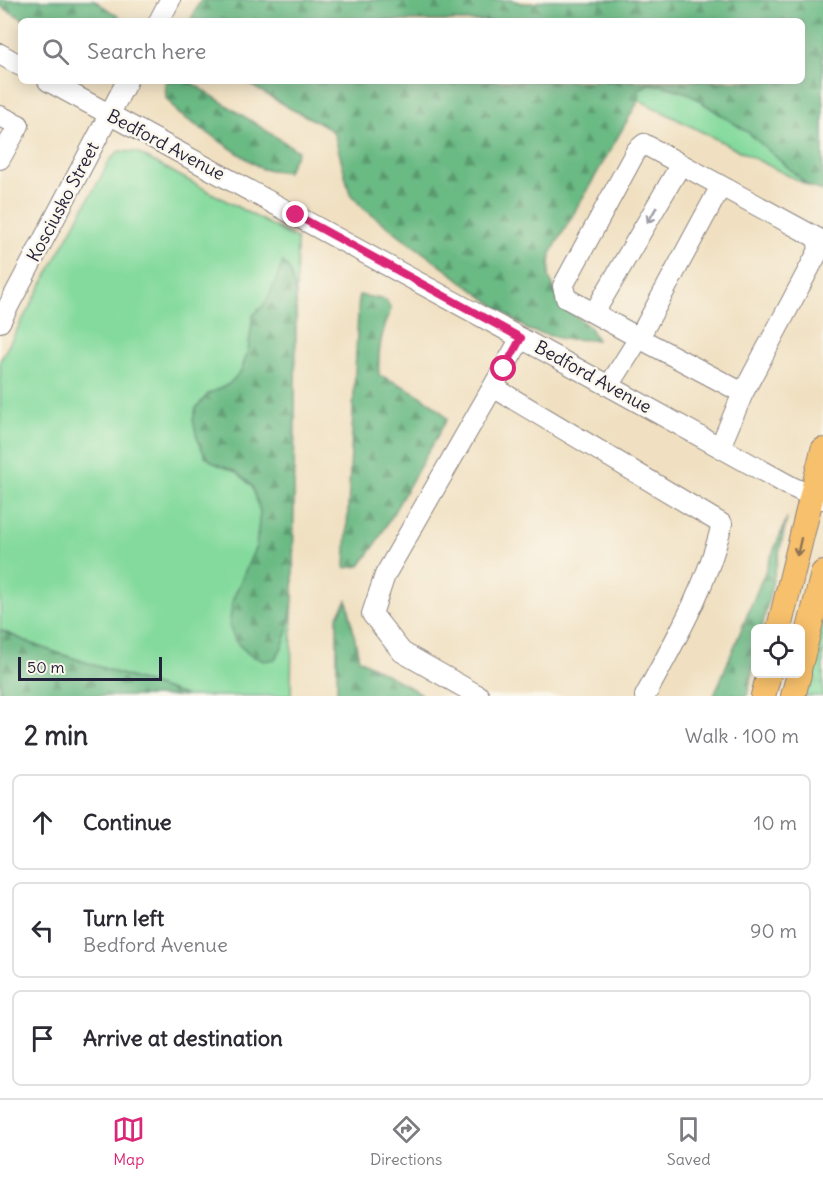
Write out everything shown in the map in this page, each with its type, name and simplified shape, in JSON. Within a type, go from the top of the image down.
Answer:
[{"type":"main road","points":[[780,624],[817,497],[823,450]]},
{"type":"main road","points":[[805,649],[823,573]]},
{"type":"main road","points":[[764,696],[768,678]]},
{"type":"main road","points":[[793,696],[798,678]]},
{"type":"street","points":[[161,18],[170,0]]},
{"type":"street","points":[[0,54],[18,64]]},
{"type":"street","name":"Bedford Avenue","points":[[53,84],[790,486],[817,497]]},
{"type":"street","name":"Kosciusko Street","points":[[0,322],[125,84]]},
{"type":"street","points":[[0,116],[19,125],[0,159]]},
{"type":"street","points":[[720,447],[743,393],[819,250],[817,238],[644,144],[636,151],[563,286],[566,298],[743,393]]},
{"type":"street","points":[[594,313],[681,164]]},
{"type":"street","points":[[609,386],[639,338],[720,186]]},
{"type":"street","points":[[479,696],[402,652],[372,614],[385,575],[521,338]]},
{"type":"street","points":[[493,387],[722,524],[717,546],[686,621],[645,696]]},
{"type":"green space","points":[[0,0],[94,0],[121,18],[22,18],[0,6]]},
{"type":"green space","points":[[201,0],[512,0],[528,3],[545,0],[823,0],[823,191],[809,186],[749,133],[688,93],[662,85],[648,84],[805,84],[805,18],[192,18]]},
{"type":"green space","points":[[165,84],[194,84],[298,151],[287,172],[262,169],[179,114],[166,98]]},
{"type":"green space","points":[[249,84],[648,84],[638,90],[639,100],[551,253],[549,277],[561,304],[590,328],[597,340],[563,339],[528,330],[364,209],[350,194],[334,133],[324,125]]},
{"type":"green space","points":[[648,84],[662,85],[688,93],[749,133],[809,186],[639,100],[638,90]]},
{"type":"green space","points":[[119,151],[136,152],[297,239],[291,696],[186,696],[37,646],[0,630],[0,361],[110,160]]},
{"type":"green space","points":[[283,262],[290,271],[296,294],[293,600],[288,631],[283,645],[275,659],[264,661],[250,655],[236,642],[229,626],[233,599],[256,546],[260,512],[252,486],[236,472],[214,463],[205,456],[193,420],[196,408],[208,394],[229,384],[241,371],[248,351],[253,315],[264,305]]},
{"type":"green space","points":[[359,295],[386,300],[391,309],[381,341],[379,375],[426,399],[447,419],[375,545],[360,566],[345,568]]},
{"type":"green space","points":[[787,518],[763,624],[751,624],[751,677],[747,696],[714,696]]},
{"type":"green space","points":[[823,573],[823,696],[793,696],[797,678],[805,678],[805,647]]},
{"type":"green space","points":[[347,600],[359,659],[420,693],[419,696],[337,696],[337,617]]},
{"type":"green space","points":[[0,630],[37,646],[186,696],[0,696]]},
{"type":"route","points":[[296,215],[521,338],[504,369]]}]
